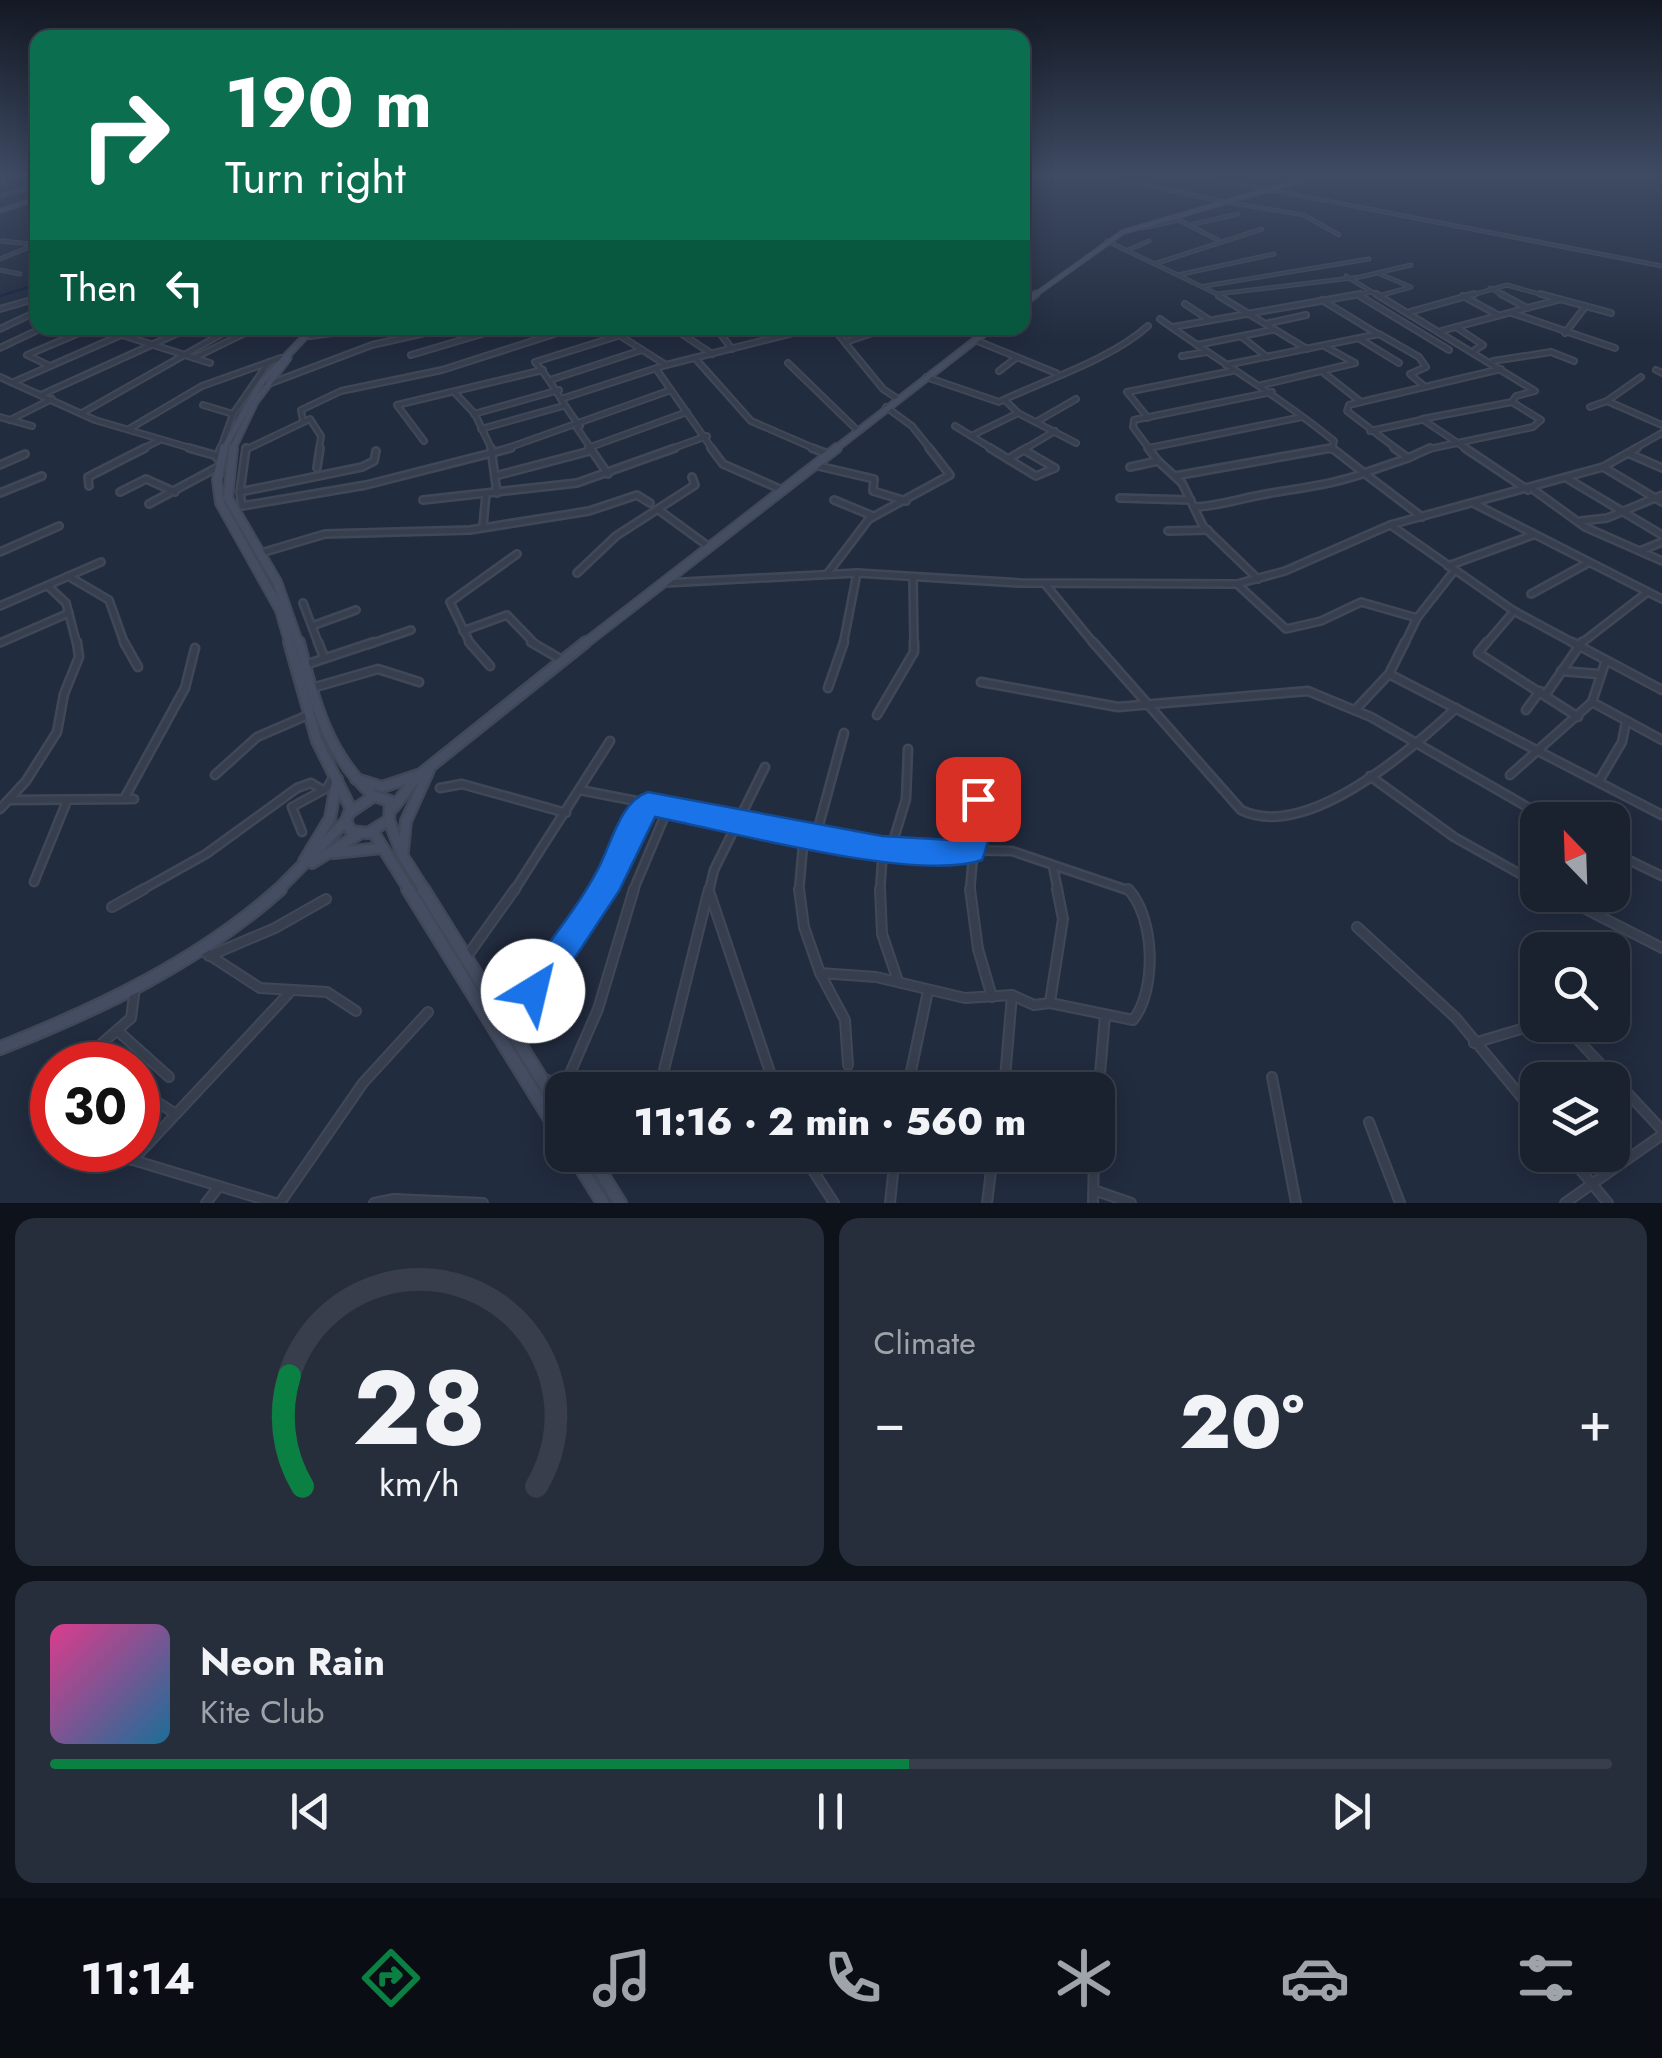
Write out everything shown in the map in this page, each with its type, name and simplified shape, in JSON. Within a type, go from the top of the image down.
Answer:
[{"type":"main road","points":[[1030,298],[1107,241],[1129,230]]},
{"type":"main road","points":[[307,335],[276,359],[241,412],[219,460],[218,498],[280,610],[308,715],[352,809]]},
{"type":"main road","points":[[310,335],[266,385],[238,438],[226,490],[290,610],[324,728],[352,777],[390,801],[402,855],[545,1084]]},
{"type":"main road","points":[[0,1048],[93,1009],[244,917],[299,871],[346,821],[352,809],[424,771],[657,584],[982,335]]},
{"type":"main road","points":[[352,777],[382,788],[424,771]]},
{"type":"main road","points":[[299,871],[359,834],[372,832],[424,771]]},
{"type":"main road","points":[[402,855],[406,821],[424,771]]},
{"type":"main road","points":[[299,871],[330,818],[336,777]]},
{"type":"main road","points":[[346,821],[351,831],[359,834]]},
{"type":"main road","points":[[372,832],[545,1111]]},
{"type":"main road","points":[[325,855],[382,848]]},
{"type":"main road","points":[[584,1172],[603,1203]]},
{"type":"main road","points":[[601,1172],[620,1203]]},
{"type":"street","points":[[1200,230],[1218,240]]},
{"type":"street","points":[[1157,263],[1257,230]]},
{"type":"street","points":[[1336,230],[1339,234]]},
{"type":"street","points":[[1487,230],[1662,265]]},
{"type":"street","points":[[1128,250],[1150,240]]},
{"type":"street","points":[[1107,241],[1217,294],[1307,350]]},
{"type":"street","points":[[0,243],[30,243]]},
{"type":"street","points":[[0,259],[30,247]]},
{"type":"street","points":[[1178,275],[1274,254]]},
{"type":"street","points":[[1202,287],[1368,259]]},
{"type":"street","points":[[1217,294],[1378,273],[1410,265]]},
{"type":"street","points":[[1,271],[20,274]]},
{"type":"street","points":[[1378,273],[1410,287],[1382,295]]},
{"type":"street","points":[[1346,276],[1535,391],[1516,396],[1512,402]]},
{"type":"street","points":[[1229,282],[1243,292]]},
{"type":"street","points":[[1410,312],[1488,288],[1514,285],[1611,313]]},
{"type":"street","points":[[1488,288],[1527,308]]},
{"type":"street","points":[[1173,327],[1375,291]]},
{"type":"street","points":[[1358,294],[1449,350]]},
{"type":"street","points":[[1463,296],[1498,315]]},
{"type":"street","points":[[1322,300],[1419,357],[1426,367],[1410,374],[1424,386]]},
{"type":"street","points":[[1441,331],[1560,300]]},
{"type":"street","points":[[0,310],[30,301]]},
{"type":"street","points":[[26,302],[30,304]]},
{"type":"street","points":[[1185,304],[1208,319]]},
{"type":"street","points":[[1565,332],[1586,307]]},
{"type":"street","points":[[1509,312],[1615,348]]},
{"type":"street","points":[[0,329],[30,313]]},
{"type":"street","points":[[1266,323],[1306,316]]},
{"type":"street","points":[[1160,319],[1255,387],[1272,392],[1334,441],[1331,448]]},
{"type":"street","points":[[926,377],[996,402],[1120,350],[1148,326]]},
{"type":"street","points":[[1455,327],[1483,345],[1472,350]]},
{"type":"street","points":[[1197,345],[1275,329]]},
{"type":"street","points":[[0,348],[30,334]]},
{"type":"street","points":[[1223,365],[1379,334]]},
{"type":"street","points":[[50,366],[27,355],[74,335]]},
{"type":"street","points":[[14,383],[123,335],[210,364]]},
{"type":"street","points":[[41,394],[172,335]]},
{"type":"street","points":[[82,413],[218,335]]},
{"type":"street","points":[[194,358],[241,335]]},
{"type":"street","points":[[266,385],[372,345],[416,335]]},
{"type":"street","points":[[411,355],[478,335]]},
{"type":"street","points":[[303,422],[301,410],[341,391],[442,370],[552,335]]},
{"type":"street","points":[[608,474],[589,450],[536,361],[615,335]]},
{"type":"street","points":[[620,335],[666,365]]},
{"type":"street","points":[[684,335],[712,354]]},
{"type":"street","points":[[721,335],[732,349]]},
{"type":"street","points":[[474,414],[786,335]]},
{"type":"street","points":[[840,335],[883,389],[898,398]]},
{"type":"street","points":[[846,342],[868,335]]},
{"type":"street","points":[[1242,336],[1267,357]]},
{"type":"street","points":[[1357,338],[1399,363]]},
{"type":"street","points":[[975,340],[1057,374]]},
{"type":"street","points":[[1255,387],[1355,363],[1324,346]]},
{"type":"street","points":[[550,380],[642,350]]},
{"type":"street","points":[[1182,356],[1207,352]]},
{"type":"street","points":[[1490,362],[1551,352],[1574,361]]},
{"type":"street","points":[[999,371],[1016,356]]},
{"type":"street","points":[[695,358],[751,421],[825,453]]},
{"type":"street","points":[[149,504],[176,492],[219,460],[233,414],[276,359]]},
{"type":"street","points":[[129,430],[179,398],[276,359]]},
{"type":"street","points":[[788,363],[856,429]]},
{"type":"street","points":[[1408,458],[1346,409],[1361,402],[1501,369]]},
{"type":"street","points":[[424,442],[396,405],[456,394],[543,370]]},
{"type":"street","points":[[657,370],[726,466],[780,488]]},
{"type":"street","points":[[1148,418],[1126,392],[1232,371]]},
{"type":"street","points":[[1324,372],[1361,402]]},
{"type":"street","points":[[0,377],[82,413],[219,460]]},
{"type":"street","points":[[1590,407],[1607,401],[1641,377]]},
{"type":"street","points":[[317,468],[320,432],[312,420],[246,446],[242,506],[366,484],[494,451],[578,427],[670,390]]},
{"type":"street","points":[[1258,579],[1208,530],[1175,476],[1158,461],[1132,424],[1272,392]]},
{"type":"street","points":[[456,394],[474,414],[494,451],[499,475],[497,493]]},
{"type":"street","points":[[1036,422],[1076,398]]},
{"type":"street","points":[[10,420],[52,399]]},
{"type":"street","points":[[1004,400],[1018,413],[1076,443]]},
{"type":"street","points":[[657,584],[857,573],[1045,584],[1237,584],[1258,579],[1390,524],[1602,467],[1630,454],[1662,429],[1607,401]]},
{"type":"street","points":[[1120,498],[1230,506],[1260,495],[1332,484],[1428,448],[1460,444],[1542,422],[1512,402],[1370,431]]},
{"type":"street","points":[[203,406],[233,414]]},
{"type":"street","points":[[481,428],[563,406]]},
{"type":"street","points":[[828,574],[873,516],[951,474],[912,426],[886,407]]},
{"type":"street","points":[[499,475],[589,450],[687,412]]},
{"type":"street","points":[[972,436],[1018,413]]},
{"type":"street","points":[[1149,448],[1302,416]]},
{"type":"street","points":[[0,417],[32,426]]},
{"type":"street","points":[[1422,419],[1577,522],[1662,561]]},
{"type":"street","points":[[955,426],[1039,477],[1055,468],[1024,450]]},
{"type":"street","points":[[1008,459],[1056,431]]},
{"type":"street","points":[[423,500],[564,486],[608,474],[708,436]]},
{"type":"street","points":[[89,486],[88,477],[160,440]]},
{"type":"street","points":[[1175,476],[1331,448],[1422,516]]},
{"type":"street","points":[[240,492],[362,468],[374,461],[376,452]]},
{"type":"street","points":[[0,465],[25,454]]},
{"type":"street","points":[[1630,454],[1662,468]]},
{"type":"street","points":[[1130,467],[1158,461]]},
{"type":"street","points":[[811,464],[874,478],[873,491],[906,501]]},
{"type":"street","points":[[1602,467],[1660,498]]},
{"type":"street","points":[[0,493],[42,476]]},
{"type":"street","points":[[577,572],[616,536],[697,484],[692,478]]},
{"type":"street","points":[[120,492],[146,479],[176,492]]},
{"type":"street","points":[[1568,479],[1624,510],[1662,538],[1640,552]]},
{"type":"street","points":[[484,526],[486,494]]},
{"type":"street","points":[[261,553],[325,534],[420,534],[577,514],[637,496],[650,503]]},
{"type":"street","points":[[1577,522],[1607,518],[1660,498]]},
{"type":"street","points":[[834,500],[873,516]]},
{"type":"street","points":[[1475,504],[1586,564],[1662,599]]},
{"type":"street","points":[[660,510],[708,546]]},
{"type":"street","points":[[1390,524],[1514,611],[1662,690]]},
{"type":"street","points":[[0,552],[59,526]]},
{"type":"street","points":[[1168,531],[1208,530]]},
{"type":"street","points":[[1356,709],[1389,674],[1417,618],[1451,569],[1533,535]]},
{"type":"street","points":[[490,666],[462,631],[450,602],[517,554]]},
{"type":"street","points":[[0,606],[101,562]]},
{"type":"street","points":[[1531,594],[1586,564]]},
{"type":"street","points":[[828,688],[849,628],[857,573]]},
{"type":"street","points":[[68,576],[109,600],[120,635],[138,668]]},
{"type":"street","points":[[877,715],[914,652],[913,576]]},
{"type":"street","points":[[1045,584],[1126,683],[1148,702],[1241,810],[1251,815],[1314,806],[1416,745],[1456,708]]},
{"type":"street","points":[[1237,584],[1286,629],[1321,621],[1362,602],[1417,618]]},
{"type":"street","points":[[0,807],[47,749],[62,720],[64,694],[80,657],[69,613],[48,586]]},
{"type":"street","points":[[1526,710],[1562,671],[1576,646],[1646,593]]},
{"type":"street","points":[[303,602],[324,658]]},
{"type":"street","points":[[312,626],[356,610]]},
{"type":"street","points":[[1514,611],[1478,653],[1578,718]]},
{"type":"street","points":[[0,643],[69,613]]},
{"type":"street","points":[[462,631],[507,614],[532,642],[562,660]]},
{"type":"street","points":[[305,664],[411,630]]},
{"type":"street","points":[[124,799],[185,688],[196,648]]},
{"type":"street","points":[[1510,775],[1592,702],[1605,662]]},
{"type":"street","points":[[312,688],[382,666],[396,668],[419,682]]},
{"type":"street","points":[[1562,671],[1598,674]]},
{"type":"street","points":[[1389,674],[1662,815]]},
{"type":"street","points":[[981,682],[1104,706],[1300,691],[1356,709],[1520,803]]},
{"type":"street","points":[[1592,702],[1662,740]]},
{"type":"street","points":[[215,774],[256,737],[308,715]]},
{"type":"street","points":[[1598,781],[1622,742],[1626,722]]},
{"type":"street","points":[[816,836],[830,798],[844,733]]},
{"type":"street","points":[[465,959],[610,741]]},
{"type":"street","points":[[898,981],[882,934],[887,848],[906,800],[908,749]]},
{"type":"street","points":[[664,1072],[714,870],[765,767]]},
{"type":"street","points":[[1370,776],[1454,836],[1520,874]]},
{"type":"street","points":[[302,832],[292,807],[323,790],[336,777]]},
{"type":"street","points":[[112,907],[194,862],[297,788],[311,782],[323,790]]},
{"type":"street","points":[[440,788],[462,784],[566,812]]},
{"type":"street","points":[[580,790],[887,848],[937,853],[1012,852],[1125,886],[1140,903],[1147,942],[1144,1006],[1132,1020],[1050,1003],[1034,1005],[1012,996],[928,991],[898,981],[820,973]]},
{"type":"street","points":[[9,800],[134,798]]},
{"type":"street","points":[[978,799],[971,850],[971,927],[992,997]]},
{"type":"street","points":[[34,882],[67,801]]},
{"type":"street","points":[[504,1020],[547,974],[608,882],[630,830],[648,804]]},
{"type":"street","points":[[570,1072],[598,1009],[624,909],[668,808]]},
{"type":"street","points":[[804,834],[802,913],[808,945],[846,1020],[848,1065]]},
{"type":"street","points":[[1630,861],[1662,876]]},
{"type":"street","points":[[1050,1003],[1063,919],[1060,886],[1051,863]]},
{"type":"street","points":[[710,893],[724,945],[765,1045],[772,1072]]},
{"type":"street","points":[[209,956],[275,928],[326,899]]},
{"type":"street","points":[[1591,912],[1662,948]]},
{"type":"street","points":[[1357,927],[1427,988],[1520,1097]]},
{"type":"street","points":[[196,947],[260,988],[327,992],[356,1011]]},
{"type":"street","points":[[108,1042],[131,1018],[135,985]]},
{"type":"street","points":[[160,1131],[291,991]]},
{"type":"street","points":[[910,1072],[928,991]]},
{"type":"street","points":[[1006,1072],[1012,996]]},
{"type":"street","points":[[160,1169],[278,1203],[364,1084],[428,1012]]},
{"type":"street","points":[[1100,1072],[1105,1016]]},
{"type":"street","points":[[1474,1043],[1520,1029]]},
{"type":"street","points":[[119,1032],[170,1077]]},
{"type":"street","points":[[1566,1203],[1589,1182],[1662,1133],[1579,1042]]},
{"type":"street","points":[[1272,1077],[1296,1203]]},
{"type":"street","points":[[160,1104],[176,1114]]},
{"type":"street","points":[[1369,1122],[1400,1203]]},
{"type":"street","points":[[814,1172],[834,1203]]},
{"type":"street","points":[[890,1203],[893,1172]]},
{"type":"street","points":[[988,1203],[991,1172]]},
{"type":"street","points":[[1094,1172],[1094,1203]]},
{"type":"street","points":[[1581,1172],[1608,1203]]},
{"type":"street","points":[[206,1203],[217,1188]]},
{"type":"street","points":[[1094,1190],[1131,1203]]},
{"type":"street","points":[[374,1203],[482,1203]]},
{"type":"waterway","points":[[0,296],[30,287]]},
{"type":"route","points":[[533,991],[608,882],[630,830],[648,804],[882,849],[951,853],[971,850],[978,799]]}]
